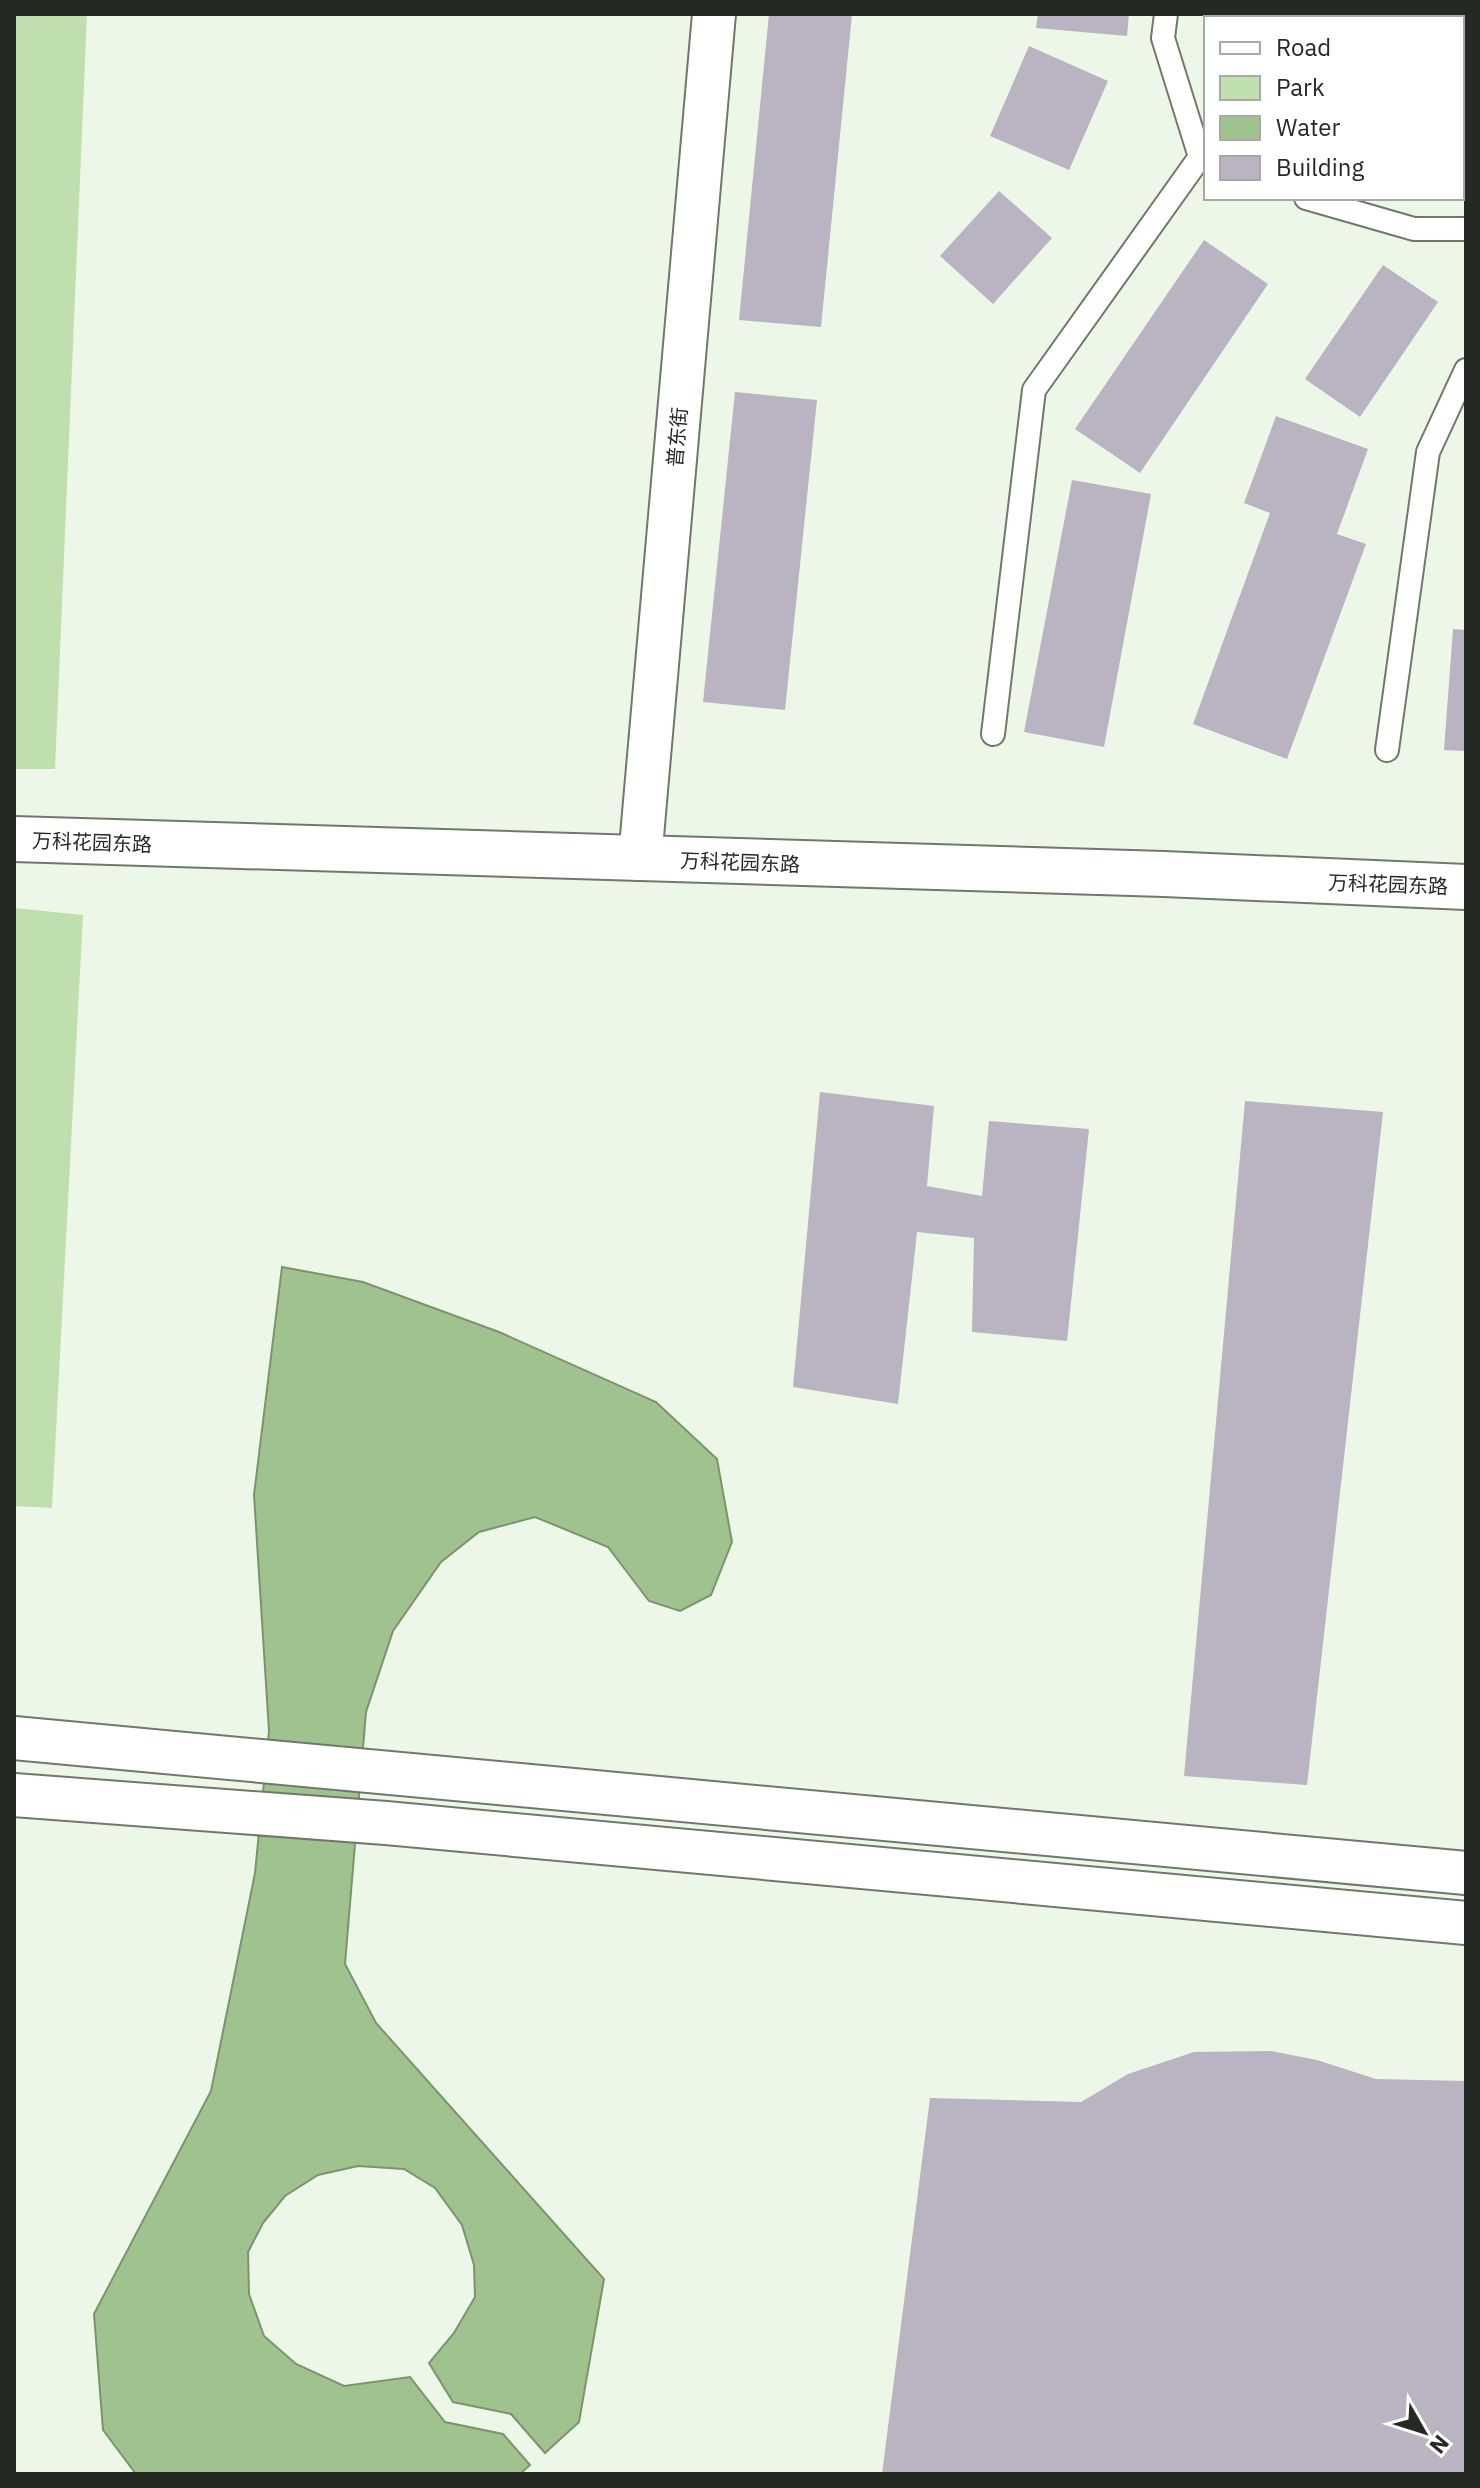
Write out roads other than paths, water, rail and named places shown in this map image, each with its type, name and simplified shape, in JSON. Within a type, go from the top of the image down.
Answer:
[{"type":"street","name":"普东街","points":[[640,859],[714,14]]},
{"type":"street","name":"万科花园东路","points":[[14,839],[1164,874],[1466,887]]},
{"type":"street","points":[[14,1738],[1466,1873]]},
{"type":"street","points":[[14,1795],[229,1809],[1466,1923]]},
{"type":"lane","points":[[993,734],[1034,390],[1203,159],[1163,38],[1166,14]]},
{"type":"lane","points":[[1313,200],[1414,229],[1466,229]]},
{"type":"lane","points":[[1387,750],[1428,452],[1466,370]]},
{"type":"water","points":[[282,1267],[363,1282],[499,1332],[656,1402],[717,1459],[732,1542],[711,1595],[680,1611],[649,1601],[608,1547],[535,1517],[479,1532],[441,1562],[393,1631],[366,1712],[345,1964],[376,2023],[604,2279],[579,2422],[545,2453],[511,2414],[453,2402],[429,2363],[454,2333],[475,2297],[474,2265],[462,2225],[435,2188],[404,2169],[358,2166],[318,2175],[285,2196],[263,2223],[248,2252],[249,2294],[264,2336],[296,2364],[344,2386],[410,2377],[445,2422],[503,2434],[530,2465],[520,2474],[136,2474],[103,2430],[94,2314],[211,2091],[255,1873],[269,1731],[254,1495]]}]
